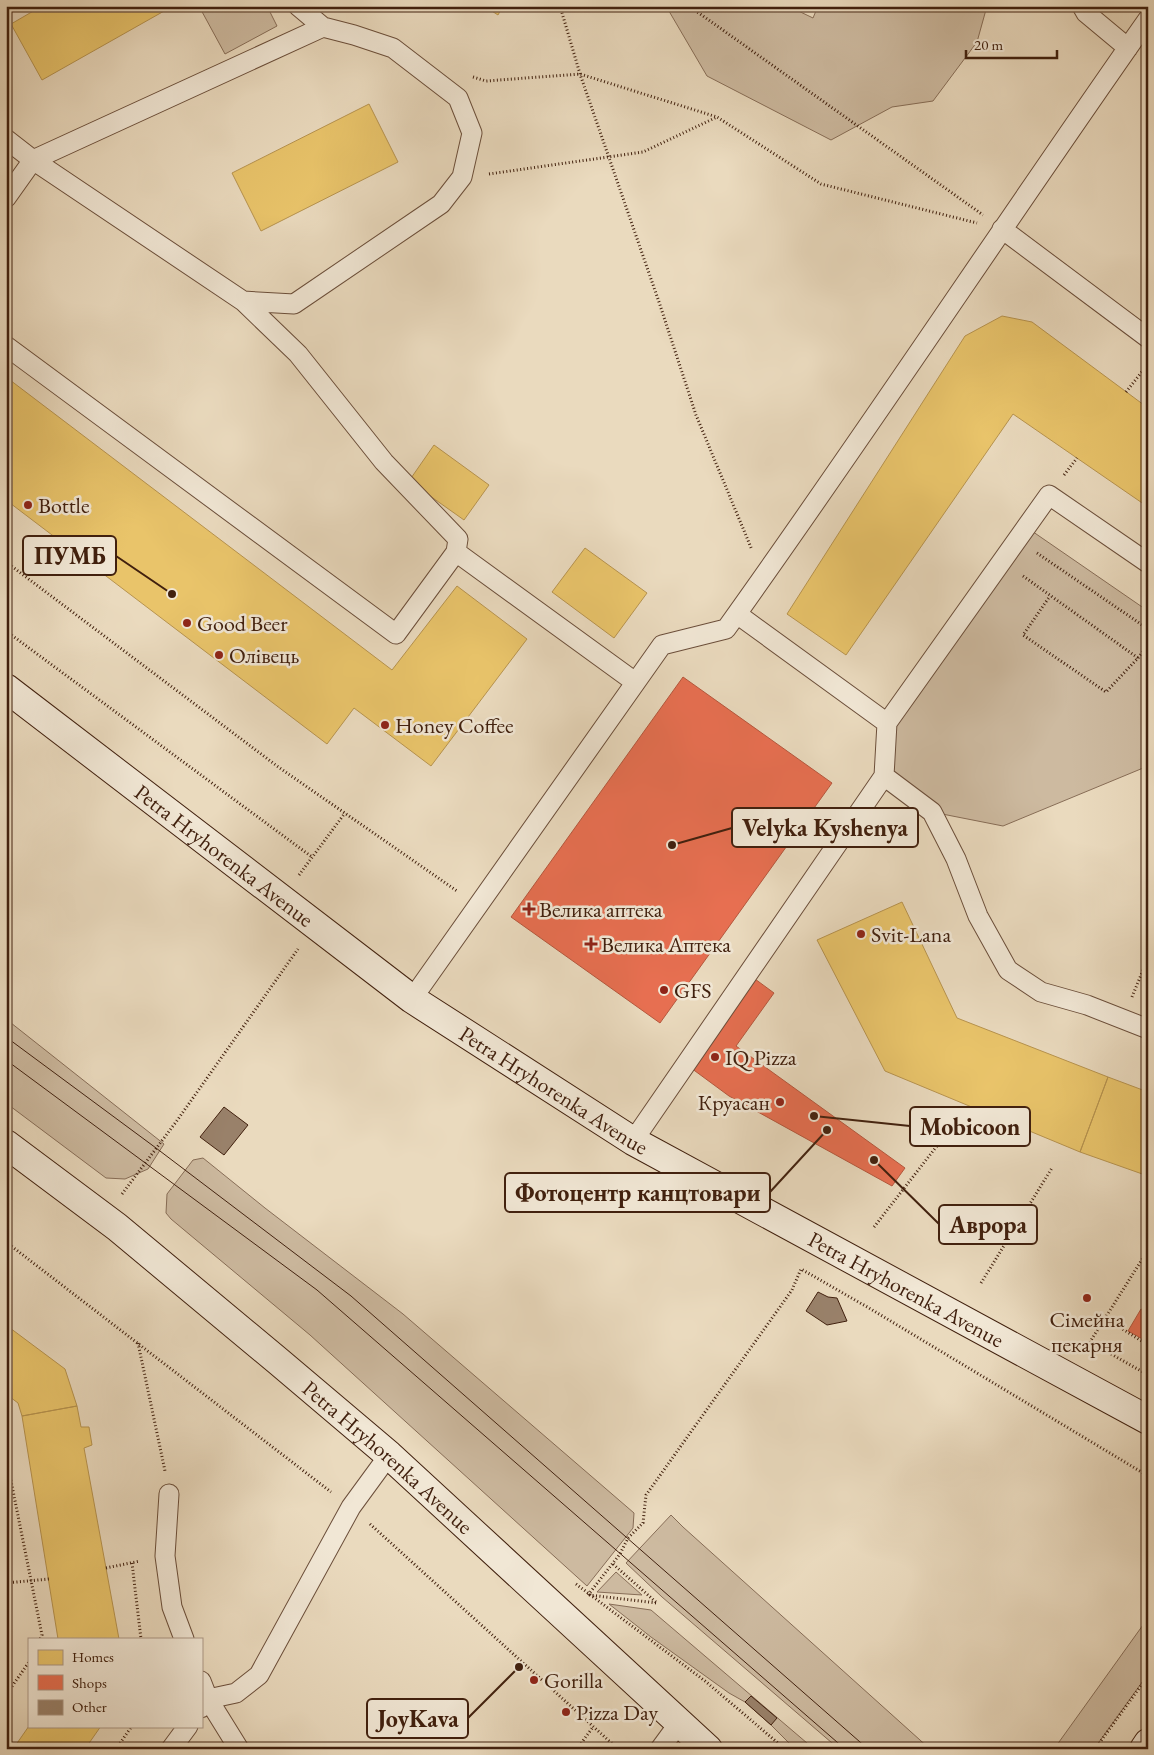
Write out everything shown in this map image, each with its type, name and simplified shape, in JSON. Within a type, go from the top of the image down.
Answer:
[{"type":"main road","name":"Petra Hryhorenka Avenue","points":[[6,688],[412,999],[633,1141],[1148,1420]]},
{"type":"main road","name":"Petra Hryhorenka Avenue","points":[[6,1144],[117,1227],[278,1361],[388,1456],[571,1621],[708,1749]]},
{"type":"main road","points":[[1144,1749],[1148,1743]]},
{"type":"lane","points":[[243,301],[294,304],[441,204],[462,177],[472,133],[458,98],[393,48],[323,27],[298,6]]},
{"type":"lane","points":[[1086,8],[1128,48]]},
{"type":"lane","points":[[412,999],[662,645],[726,629],[875,417],[1002,229],[1148,19]]},
{"type":"lane","points":[[6,198],[33,160],[323,27]]},
{"type":"lane","points":[[6,139],[33,160],[243,301],[298,354],[384,462],[458,539],[456,552],[396,634],[6,346]]},
{"type":"lane","points":[[1002,229],[1148,338]]},
{"type":"lane","points":[[633,1141],[884,776],[887,723],[1049,495],[1148,564]]},
{"type":"lane","points":[[456,552],[635,682]]},
{"type":"lane","points":[[737,614],[887,723]]},
{"type":"lane","points":[[884,776],[932,812],[956,859],[978,916],[1008,970],[1041,992],[1088,1005],[1148,1029]]},
{"type":"lane","points":[[239,1749],[204,1696],[236,1693],[259,1675],[351,1507],[388,1456]]},
{"type":"lane","points":[[169,1494],[165,1556],[172,1607],[184,1638]]},
{"type":"lane","points":[[660,1749],[679,1723]]},
{"type":"lane","points":[[171,1749],[187,1728]]},
{"type":"path","points":[[560,6],[580,74],[696,415],[763,577]]},
{"type":"path","points":[[689,6],[1002,229]]},
{"type":"path","points":[[467,75],[486,81],[580,74],[717,118],[821,184],[1002,229]]},
{"type":"path","points":[[462,177],[643,152],[717,118]]},
{"type":"path","points":[[1126,392],[1148,364]]},
{"type":"path","points":[[1031,549],[1148,629]]},
{"type":"path","points":[[6,562],[277,766],[478,905]]},
{"type":"path","points":[[1016,572],[1138,658]]},
{"type":"path","points":[[1050,596],[1023,635],[1106,692],[1148,645]]},
{"type":"path","points":[[6,631],[312,857]]},
{"type":"path","points":[[282,899],[344,813]]},
{"type":"path","points":[[121,1195],[176,1122],[300,946]]},
{"type":"path","points":[[1123,1020],[1148,958]]},
{"type":"path","points":[[874,1226],[947,1133]]},
{"type":"path","points":[[981,1283],[1052,1168]]},
{"type":"path","points":[[6,1242],[351,1507],[618,1749]]},
{"type":"path","points":[[1148,1250],[1090,1342],[1148,1375]]},
{"type":"path","points":[[588,1594],[613,1564],[628,1538],[643,1523],[646,1495],[792,1290],[801,1270],[869,1308],[1148,1476]]},
{"type":"path","points":[[1105,1318],[1148,1345]]},
{"type":"path","points":[[138,1343],[169,1494]]},
{"type":"path","points":[[6,1456],[32,1581],[42,1635],[40,1638]]},
{"type":"path","points":[[106,1568],[165,1556]]},
{"type":"path","points":[[132,1563],[141,1638]]},
{"type":"path","points":[[588,1594],[657,1603],[613,1564]]},
{"type":"path","points":[[6,1583],[49,1579]]},
{"type":"path","points":[[588,1594],[705,1681],[785,1749]]},
{"type":"path","points":[[6,1696],[28,1663]]},
{"type":"path","points":[[1095,1749],[1148,1676]]},
{"type":"path","points":[[577,1749],[594,1726]]},
{"type":"path","points":[[116,1749],[131,1728]]},
{"type":"shaded area","points":[[203,6],[267,6],[277,26],[225,54],[200,8]]},
{"type":"shaded area","points":[[666,6],[788,6],[813,18],[818,6],[987,6],[977,42],[933,101],[892,107],[831,140],[707,76]]},
{"type":"shaded area","points":[[1026,527],[1148,611],[1148,766],[1003,826],[932,812],[884,776],[887,723]]},
{"type":"shaded area","points":[[6,1019],[164,1144],[148,1169],[125,1179],[106,1178],[6,1103]]},
{"type":"shaded area","points":[[203,1158],[403,1314],[634,1513],[633,1528],[587,1586],[310,1335],[171,1219],[166,1213],[167,1194],[193,1160]]},
{"type":"shaded area","points":[[671,1515],[930,1749],[839,1749],[662,1597],[626,1563]]},
{"type":"shaded area","points":[[616,1572],[642,1595],[597,1592]]},
{"type":"shaded area","points":[[609,1604],[651,1610],[814,1749],[795,1749],[745,1702],[729,1693],[651,1637]]},
{"type":"shaded area","points":[[1148,1618],[1148,1674],[1094,1749],[1054,1749]]},
{"type":"building: Homes","points":[[42,6],[173,6],[42,80],[11,24]]},
{"type":"building: Homes","points":[[484,6],[503,6],[498,15]]},
{"type":"building: Homes","points":[[369,104],[398,162],[261,231],[232,173]]},
{"type":"building: Homes","points":[[1002,316],[1032,322],[1148,408],[1148,507],[1013,414],[846,655],[787,614],[965,336]]},
{"type":"building: Homes","points":[[6,377],[392,670],[457,586],[527,639],[431,766],[354,708],[327,744],[6,500]]},
{"type":"building: Homes","points":[[434,445],[489,485],[464,520],[409,481]]},
{"type":"building: Homes","points":[[585,548],[647,593],[614,638],[552,592]]},
{"type":"building: Homes","points":[[902,902],[957,1018],[1108,1077],[1080,1152],[885,1071],[817,940]]},
{"type":"building: Homes","points":[[1108,1077],[1148,1092],[1148,1176],[1080,1152]]},
{"type":"building: Homes","points":[[6,1325],[65,1369],[77,1406],[22,1416],[18,1403],[6,1394]]},
{"type":"building: Homes","points":[[77,1406],[81,1427],[89,1427],[92,1445],[84,1448],[119,1638],[58,1638],[22,1416]]},
{"type":"building: Homes","points":[[28,1727],[100,1728],[85,1749],[13,1749]]},
{"type":"building: Shops","points":[[683,677],[832,783],[660,1023],[511,917]]},
{"type":"building: Shops","points":[[755,979],[774,993],[736,1046],[905,1168],[892,1186],[729,1096],[691,1068]]},
{"type":"building: Shops","points":[[1141,1309],[1148,1313],[1148,1342],[1128,1331]]},
{"type":"building: Other","points":[[224,1107],[248,1125],[224,1155],[200,1137]]},
{"type":"building: Other","points":[[818,1292],[828,1297],[837,1298],[847,1321],[827,1325],[806,1311]]},
{"type":"building: Other","points":[[751,1696],[777,1718],[771,1725],[745,1702]]},
{"type":"tram line","points":[[6,1037],[351,1296],[868,1749]]},
{"type":"tram line","points":[[6,1060],[317,1290],[845,1749]]},
{"type":"place","name":"Bottle","points":[[28,505]]},
{"type":"place","name":"ПУМБ","points":[[172,594]]},
{"type":"place","name":"Good Beer","points":[[187,623]]},
{"type":"place","name":"Олівець","points":[[219,655]]},
{"type":"place","name":"Honey Coffee","points":[[385,725]]},
{"type":"place","name":"Velyka Kyshenya","points":[[672,845]]},
{"type":"place","name":"Велика аптека","points":[[529,909]]},
{"type":"place","name":"Svit-Lana","points":[[861,934]]},
{"type":"place","name":"Велика Аптека","points":[[591,944]]},
{"type":"place","name":"GFS","points":[[664,990]]},
{"type":"place","name":"IQ Pizza","points":[[715,1057]]},
{"type":"place","name":"Круасан","points":[[780,1102]]},
{"type":"place","name":"Mobicoon","points":[[814,1116]]},
{"type":"place","name":"Фотоцентр канцтовари","points":[[827,1130]]},
{"type":"place","name":"Аврора","points":[[874,1160]]},
{"type":"place","name":"Сімейна пекарня","points":[[1087,1298]]},
{"type":"place","name":"JoyKava","points":[[519,1667]]},
{"type":"place","name":"Gorilla","points":[[534,1680]]},
{"type":"place","name":"Pizza Day","points":[[566,1712]]}]
